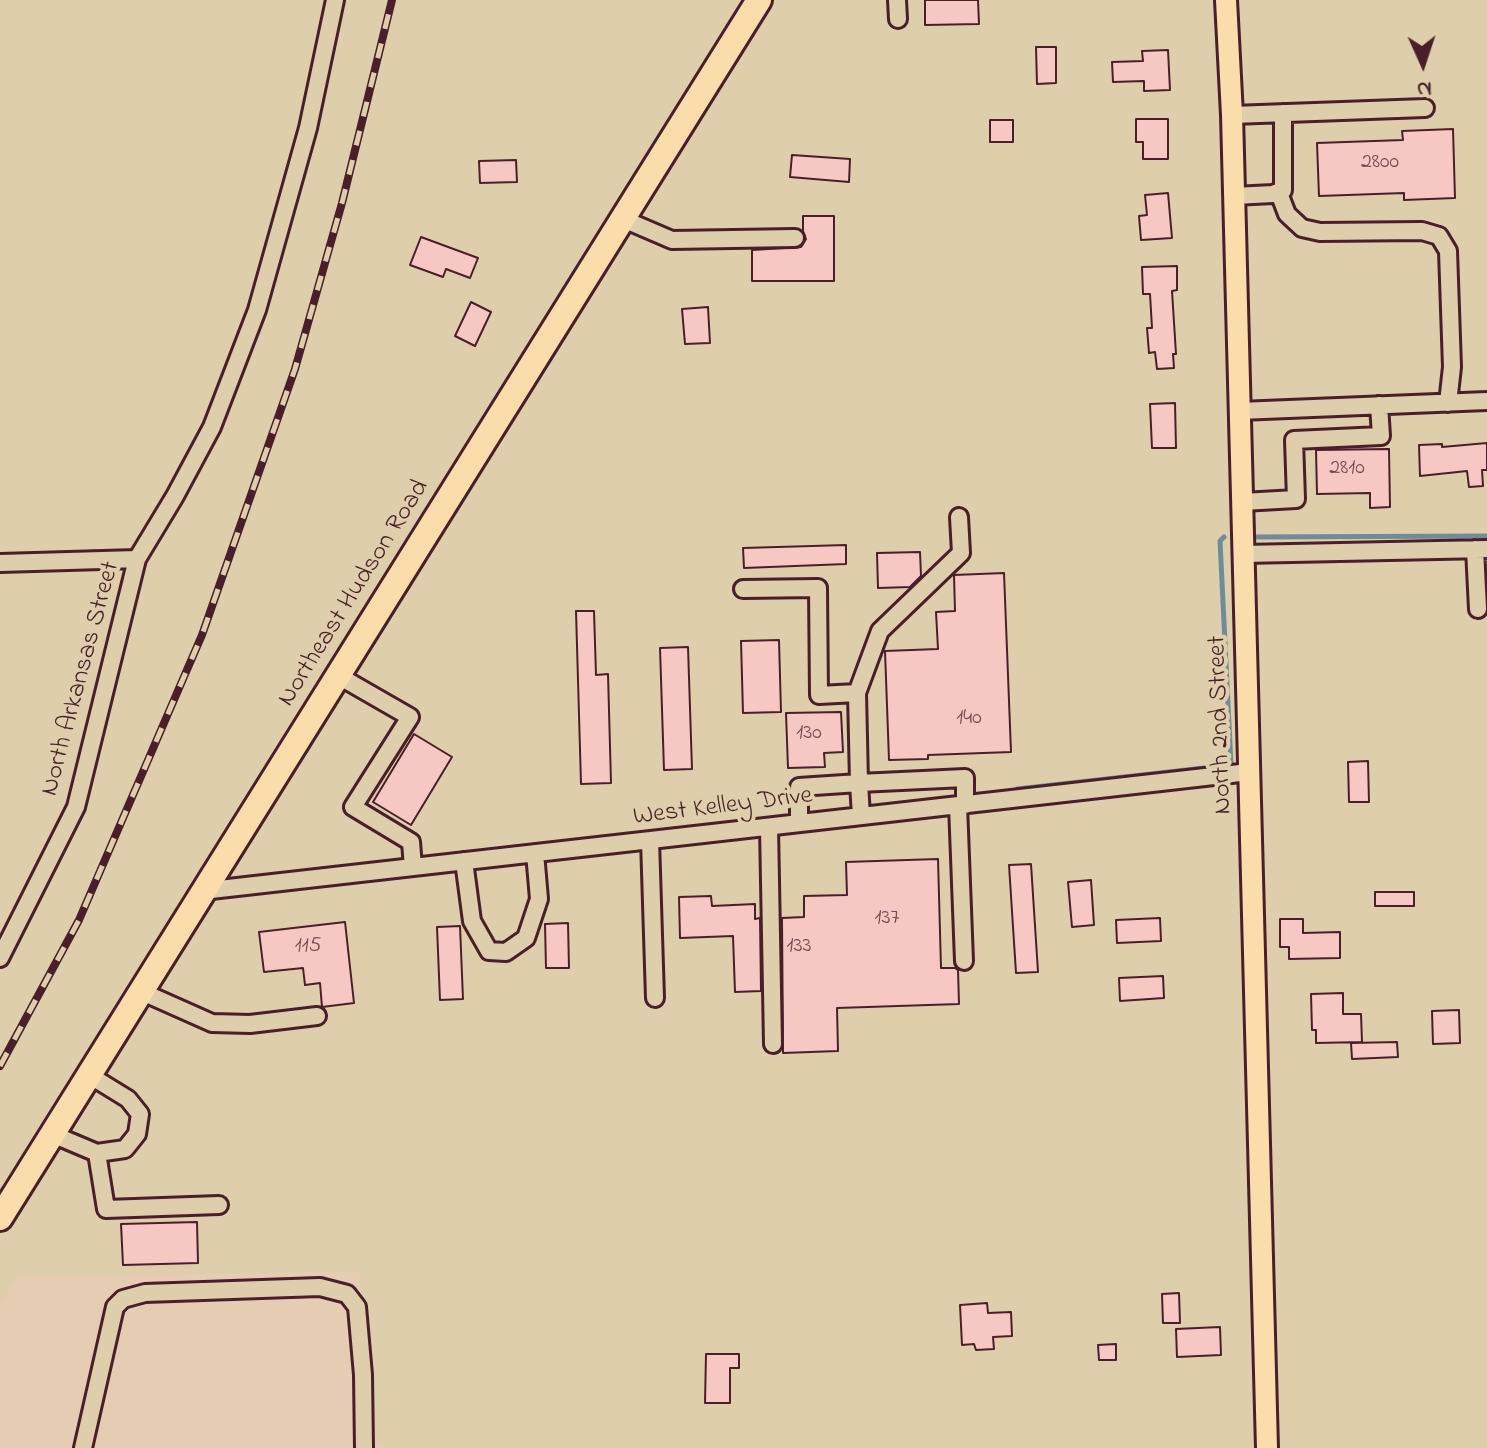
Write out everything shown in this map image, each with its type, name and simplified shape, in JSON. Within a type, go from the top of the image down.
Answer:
[{"type":"highway","name":"Northeast Hudson Road","points":[[0,1218],[759,0]]},
{"type":"main road","name":"North 2nd Street","points":[[1226,0],[1232,115],[1267,1448]]},
{"type":"street","name":"North Arkansas Street","points":[[0,958],[76,807],[137,559],[212,427],[257,310],[308,128],[335,0]]},
{"type":"street","points":[[897,0],[898,19]]},
{"type":"street","points":[[1232,115],[1425,108]]},
{"type":"street","points":[[1279,193],[1284,185],[1283,113]]},
{"type":"street","points":[[1234,196],[1279,193]]},
{"type":"street","points":[[1279,193],[1287,214],[1302,228],[1320,232],[1422,231],[1439,236],[1448,251],[1452,367],[1448,403]]},
{"type":"street","points":[[623,219],[672,240],[795,238]]},
{"type":"street","points":[[1239,411],[1487,401]]},
{"type":"street","points":[[1242,502],[1296,499],[1294,440],[1381,436],[1379,405]]},
{"type":"street","points":[[861,816],[857,693],[880,631],[961,553],[959,517]]},
{"type":"street","points":[[1243,554],[1481,549],[1478,609]]},
{"type":"street","points":[[0,563],[137,559]]},
{"type":"street","points":[[743,589],[818,588],[819,695],[857,693]]},
{"type":"street","points":[[337,675],[410,717],[353,807],[411,842],[413,867]]},
{"type":"street","name":"West Kelley Drive","points":[[202,891],[1249,772]]},
{"type":"street","points":[[799,823],[799,787],[965,778],[962,805],[964,961]]},
{"type":"street","points":[[769,827],[773,1044]]},
{"type":"street","points":[[650,840],[655,998]]},
{"type":"street","points":[[464,861],[472,921],[489,951],[506,952],[526,938],[539,899],[535,853]]},
{"type":"street","points":[[140,991],[212,1023],[250,1024],[317,1016]]},
{"type":"street","points":[[52,1134],[97,1153],[125,1149],[137,1134],[140,1114],[128,1099],[89,1075]]},
{"type":"street","points":[[97,1153],[106,1209],[219,1205]]},
{"type":"street","points":[[83,1448],[115,1307],[123,1299],[145,1293],[320,1287],[347,1294],[357,1307],[363,1375],[364,1448]]},
{"type":"shaded area","points":[[360,1271],[364,1440],[391,1448],[0,1448],[0,1304],[18,1277]]},
{"type":"building","points":[[925,0],[978,0],[979,24],[925,25]]},
{"type":"building","points":[[1036,47],[1056,47],[1056,83],[1037,84]]},
{"type":"building","points":[[1168,50],[1170,90],[1144,91],[1144,81],[1113,82],[1112,62],[1143,61],[1142,51]]},
{"type":"building","points":[[1136,119],[1168,119],[1168,159],[1143,159],[1143,142],[1136,142]]},
{"type":"building","points":[[990,120],[1013,120],[1013,142],[990,142]]},
{"type":"building","points":[[1453,129],[1455,198],[1404,200],[1404,193],[1319,196],[1317,143],[1403,140],[1402,131]]},
{"type":"building","points":[[792,155],[850,159],[849,182],[790,177]]},
{"type":"building","points":[[516,160],[517,182],[480,183],[479,161]]},
{"type":"building","points":[[1168,193],[1172,238],[1141,240],[1139,216],[1147,215],[1145,195]]},
{"type":"building","points":[[803,216],[834,216],[834,281],[752,281],[752,250],[801,247],[806,239]]},
{"type":"building","points":[[421,237],[478,258],[470,278],[446,269],[443,277],[410,265]]},
{"type":"building","points":[[1177,266],[1177,290],[1172,291],[1174,368],[1157,369],[1155,352],[1149,353],[1147,328],[1152,328],[1150,294],[1143,294],[1142,267]]},
{"type":"building","points":[[471,302],[491,312],[475,346],[455,336]]},
{"type":"building","points":[[708,307],[710,343],[685,344],[682,309]]},
{"type":"building","points":[[1175,403],[1176,448],[1152,448],[1150,404]]},
{"type":"building","points":[[1487,443],[1487,470],[1482,470],[1483,486],[1469,487],[1467,471],[1420,476],[1419,445],[1442,444],[1442,447]]},
{"type":"building","points":[[1389,449],[1390,507],[1370,508],[1370,493],[1317,494],[1316,450]]},
{"type":"building","points":[[846,545],[846,564],[744,568],[743,548]]},
{"type":"building","points":[[920,552],[921,576],[910,587],[878,588],[877,553]]},
{"type":"building","points":[[1004,573],[1011,752],[928,755],[928,759],[889,760],[885,651],[938,649],[936,612],[955,611],[954,575]]},
{"type":"building","points":[[576,611],[594,611],[596,675],[608,674],[611,783],[581,784]]},
{"type":"building","points":[[779,640],[781,712],[743,713],[741,641]]},
{"type":"building","points":[[688,647],[692,769],[664,770],[660,648]]},
{"type":"building","points":[[841,712],[843,752],[824,753],[825,767],[788,768],[786,713]]},
{"type":"building","points":[[414,734],[452,757],[411,825],[373,802]]},
{"type":"building","points":[[1368,761],[1369,802],[1349,802],[1348,762]]},
{"type":"building","points":[[938,859],[941,968],[958,970],[959,1004],[837,1008],[838,1051],[783,1053],[782,918],[804,917],[804,896],[847,895],[846,862]]},
{"type":"building","points":[[1031,864],[1038,972],[1016,973],[1009,865]]},
{"type":"building","points":[[1091,880],[1094,925],[1072,927],[1068,882]]},
{"type":"building","points":[[1375,892],[1414,892],[1414,906],[1375,906]]},
{"type":"building","points":[[711,896],[712,906],[755,904],[755,919],[760,918],[761,991],[735,992],[733,936],[680,938],[679,897]]},
{"type":"building","points":[[1160,918],[1161,941],[1117,943],[1116,920]]},
{"type":"building","points":[[1280,919],[1303,919],[1303,933],[1340,932],[1340,958],[1289,959],[1289,947],[1280,947]]},
{"type":"building","points":[[345,922],[354,1003],[322,1007],[320,983],[305,985],[303,968],[264,972],[259,932]]},
{"type":"building","points":[[568,923],[569,968],[546,968],[545,924]]},
{"type":"building","points":[[460,926],[463,999],[440,1000],[437,927]]},
{"type":"building","points":[[1163,976],[1164,998],[1120,1001],[1119,978]]},
{"type":"building","points":[[1343,993],[1343,1014],[1361,1014],[1362,1042],[1316,1043],[1316,1030],[1312,1030],[1311,994]]},
{"type":"building","points":[[1459,1010],[1460,1043],[1433,1044],[1432,1011]]},
{"type":"building","points":[[1397,1042],[1398,1057],[1352,1059],[1351,1043]]},
{"type":"building","points":[[197,1222],[198,1263],[123,1265],[121,1224]]},
{"type":"building","points":[[1179,1293],[1180,1323],[1163,1323],[1162,1294]]},
{"type":"building","points":[[987,1303],[988,1313],[1011,1312],[1012,1336],[993,1337],[994,1349],[976,1350],[974,1344],[962,1345],[960,1305]]},
{"type":"building","points":[[1220,1327],[1221,1355],[1177,1357],[1176,1329]]},
{"type":"building","points":[[1116,1344],[1116,1360],[1099,1360],[1098,1345]]},
{"type":"building","points":[[706,1354],[739,1354],[739,1368],[730,1368],[730,1403],[705,1403]]},
{"type":"waterway","points":[[1256,537],[1487,536]]},
{"type":"waterway","points":[[1017,789],[1231,765],[1220,541],[1224,537]]},
{"type":"railway","points":[[0,1066],[79,920],[202,635],[295,369],[342,203],[392,0]]}]
